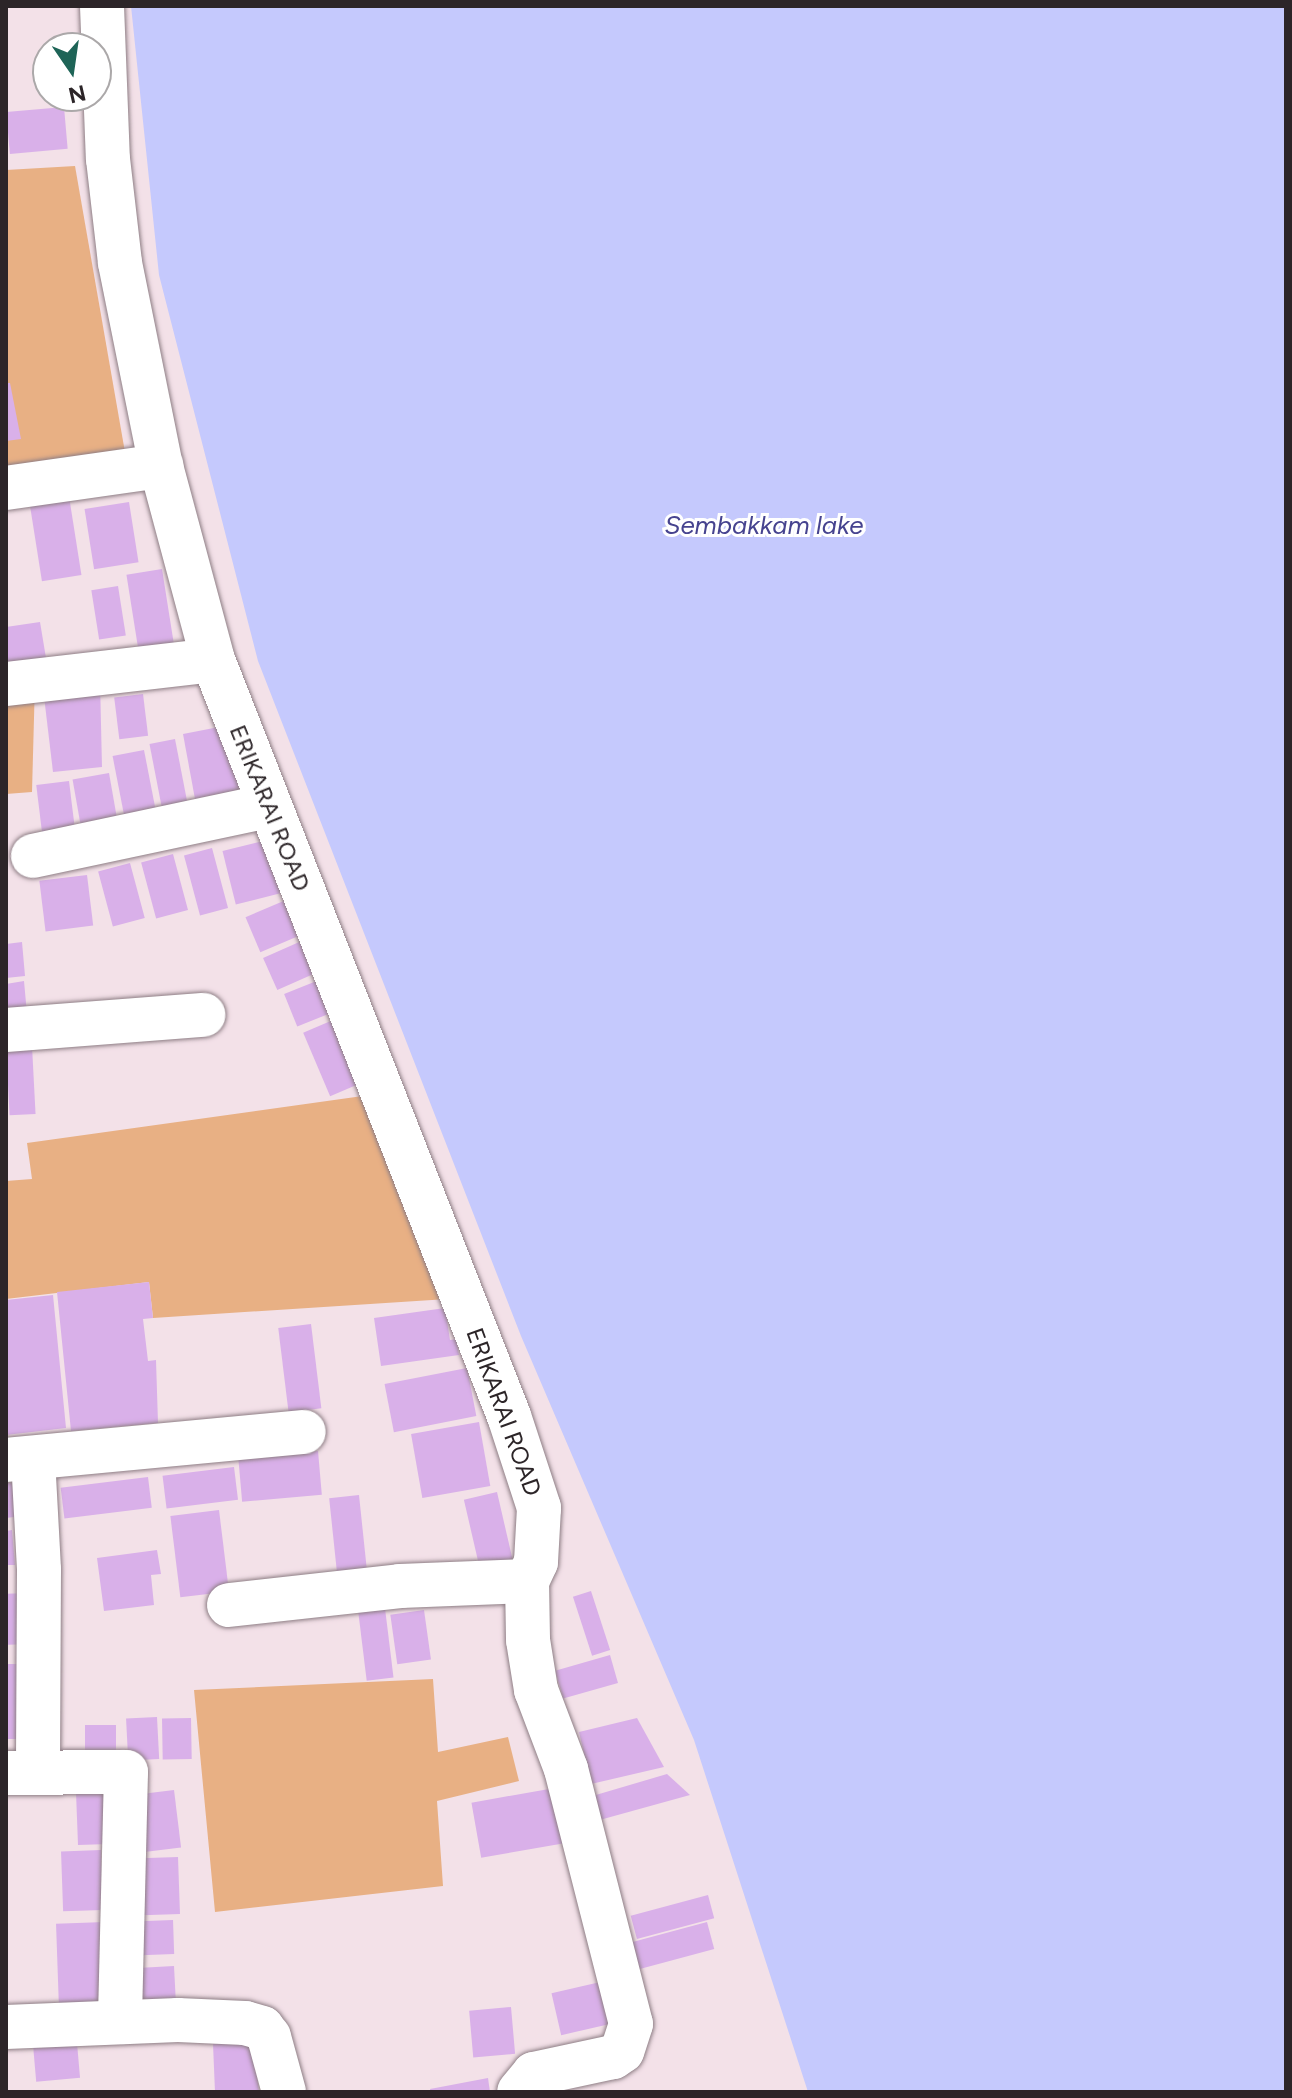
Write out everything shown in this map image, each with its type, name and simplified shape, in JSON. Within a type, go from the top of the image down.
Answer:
[{"type":"street","name":"ERIKARAI ROAD","points":[[102,6],[108,159],[120,263],[161,466],[213,660],[509,1416],[539,1508],[536,1562],[527,1581],[528,1640],[536,1690],[566,1769],[631,2024],[622,2051],[613,2057],[534,2074],[519,2092]]},
{"type":"street","points":[[6,488],[161,466]]},
{"type":"street","points":[[6,684],[213,660]]},
{"type":"street","points":[[33,856],[268,806]]},
{"type":"street","points":[[6,1030],[203,1015]]},
{"type":"street","points":[[120,2022],[126,1772],[22,1772],[39,1570],[20,1459],[304,1432]]},
{"type":"street","points":[[229,1605],[400,1586],[527,1581]]},
{"type":"street","points":[[6,2027],[178,2020],[262,2028],[275,2049],[284,2092]]},
{"type":"shaded area","points":[[75,166],[126,458],[6,482],[6,170]]},
{"type":"shaded area","points":[[35,681],[32,792],[6,794],[6,686]]},
{"type":"shaded area","points":[[384,1093],[463,1298],[153,1318],[149,1282],[6,1299],[6,1181],[32,1179],[27,1143]]},
{"type":"shaded area","points":[[433,1679],[438,1752],[508,1737],[519,1781],[437,1801],[443,1886],[215,1912],[194,1690]]},
{"type":"water","name":"Sembakkam lake","points":[[131,6],[1286,6],[1286,2092],[808,2092],[694,1740],[521,1336],[258,661],[159,275]]},
{"type":"building","points":[[6,112],[64,112],[68,149],[10,154]]},
{"type":"building","points":[[6,383],[10,383],[21,439],[6,441]]},
{"type":"building","points":[[68,490],[81,575],[42,581],[28,496]]},
{"type":"building","points":[[129,502],[139,562],[94,569],[85,509]]},
{"type":"building","points":[[162,569],[175,651],[139,657],[126,575]]},
{"type":"building","points":[[118,586],[126,635],[99,640],[91,590]]},
{"type":"building","points":[[40,622],[47,664],[6,670],[6,627]]},
{"type":"building","points":[[100,681],[102,767],[53,772],[43,688]]},
{"type":"building","points":[[143,694],[148,736],[119,739],[114,698]]},
{"type":"building","points":[[219,727],[243,789],[195,799],[183,734]]},
{"type":"building","points":[[175,739],[189,809],[163,814],[149,744]]},
{"type":"building","points":[[144,750],[157,818],[126,824],[113,756]]},
{"type":"building","points":[[109,773],[118,823],[81,830],[73,779]]},
{"type":"building","points":[[69,781],[75,833],[43,837],[36,785]]},
{"type":"building","points":[[271,839],[284,892],[236,904],[222,851]]},
{"type":"building","points":[[212,848],[228,908],[200,915],[184,856]]},
{"type":"building","points":[[173,854],[188,910],[156,919],[141,863]]},
{"type":"building","points":[[130,863],[145,918],[113,927],[98,872]]},
{"type":"building","points":[[87,875],[93,926],[46,931],[39,881]]},
{"type":"building","points":[[286,900],[301,935],[260,952],[245,917]]},
{"type":"building","points":[[306,939],[320,971],[277,990],[263,958]]},
{"type":"building","points":[[22,942],[25,976],[6,978],[6,944]]},
{"type":"building","points":[[324,978],[337,1010],[297,1027],[284,994]]},
{"type":"building","points":[[24,981],[27,1014],[6,1017],[6,984]]},
{"type":"building","points":[[340,1017],[367,1081],[330,1096],[303,1033]]},
{"type":"building","points":[[32,1046],[36,1114],[10,1115],[6,1047]]},
{"type":"building","points":[[149,1282],[153,1318],[143,1319],[148,1361],[156,1360],[158,1423],[71,1431],[57,1292]]},
{"type":"building","points":[[53,1295],[66,1428],[6,1435],[6,1300]]},
{"type":"building","points":[[445,1308],[450,1340],[456,1339],[459,1355],[381,1366],[374,1318]]},
{"type":"building","points":[[311,1324],[321,1408],[289,1412],[278,1328]]},
{"type":"building","points":[[467,1368],[476,1416],[394,1432],[385,1384]]},
{"type":"building","points":[[479,1422],[490,1486],[422,1498],[411,1434]]},
{"type":"building","points":[[318,1451],[322,1495],[242,1502],[238,1458]]},
{"type":"building","points":[[234,1467],[238,1500],[167,1509],[163,1476]]},
{"type":"building","points":[[148,1477],[152,1508],[64,1518],[61,1488]]},
{"type":"building","points":[[6,1483],[27,1484],[14,1517],[6,1518]]},
{"type":"building","points":[[497,1492],[513,1560],[480,1568],[464,1500]]},
{"type":"building","points":[[359,1495],[367,1571],[337,1574],[329,1498]]},
{"type":"building","points":[[219,1510],[229,1591],[180,1597],[170,1516]]},
{"type":"building","points":[[12,1530],[15,1565],[6,1565],[6,1531]]},
{"type":"building","points":[[157,1550],[161,1574],[151,1575],[154,1605],[104,1611],[97,1558]]},
{"type":"building","points":[[591,1591],[610,1650],[592,1656],[573,1597]]},
{"type":"building","points":[[31,1593],[33,1644],[8,1645],[6,1594]]},
{"type":"building","points":[[384,1600],[394,1677],[367,1681],[357,1603]]},
{"type":"building","points":[[424,1610],[431,1660],[397,1664],[390,1615]]},
{"type":"building","points":[[610,1655],[618,1683],[563,1699],[555,1671]]},
{"type":"building","points":[[6,1664],[27,1664],[27,1739],[6,1739]]},
{"type":"building","points":[[157,1717],[159,1759],[128,1761],[126,1719]]},
{"type":"building","points":[[191,1718],[192,1759],[163,1759],[162,1719]]},
{"type":"building","points":[[637,1718],[664,1767],[591,1784],[579,1732]]},
{"type":"building","points":[[85,1725],[116,1725],[116,1765],[85,1765]]},
{"type":"building","points":[[667,1774],[690,1795],[596,1821],[589,1797]]},
{"type":"building","points":[[566,1786],[576,1841],[481,1858],[471,1803]]},
{"type":"building","points":[[120,1790],[109,1844],[78,1845],[76,1792]]},
{"type":"building","points":[[174,1790],[181,1848],[140,1853],[133,1795]]},
{"type":"building","points":[[101,1850],[103,1910],[63,1911],[61,1851]]},
{"type":"building","points":[[178,1857],[180,1914],[135,1916],[133,1859]]},
{"type":"building","points":[[708,1895],[714,1918],[637,1939],[631,1916]]},
{"type":"building","points":[[173,1920],[174,1954],[134,1955],[133,1921]]},
{"type":"building","points":[[105,1922],[108,2003],[59,2005],[56,1924]]},
{"type":"building","points":[[707,1922],[714,1949],[639,1969],[632,1942]]},
{"type":"building","points":[[174,1966],[176,2006],[135,2008],[133,1968]]},
{"type":"building","points":[[609,1980],[619,2022],[561,2035],[552,1993]]},
{"type":"building","points":[[511,2007],[515,2054],[473,2057],[469,2011]]},
{"type":"building","points":[[253,2041],[259,2092],[215,2092],[213,2044]]},
{"type":"building","points":[[77,2043],[80,2078],[36,2082],[33,2047]]},
{"type":"building","points":[[488,2078],[490,2092],[431,2092],[430,2089]]}]
